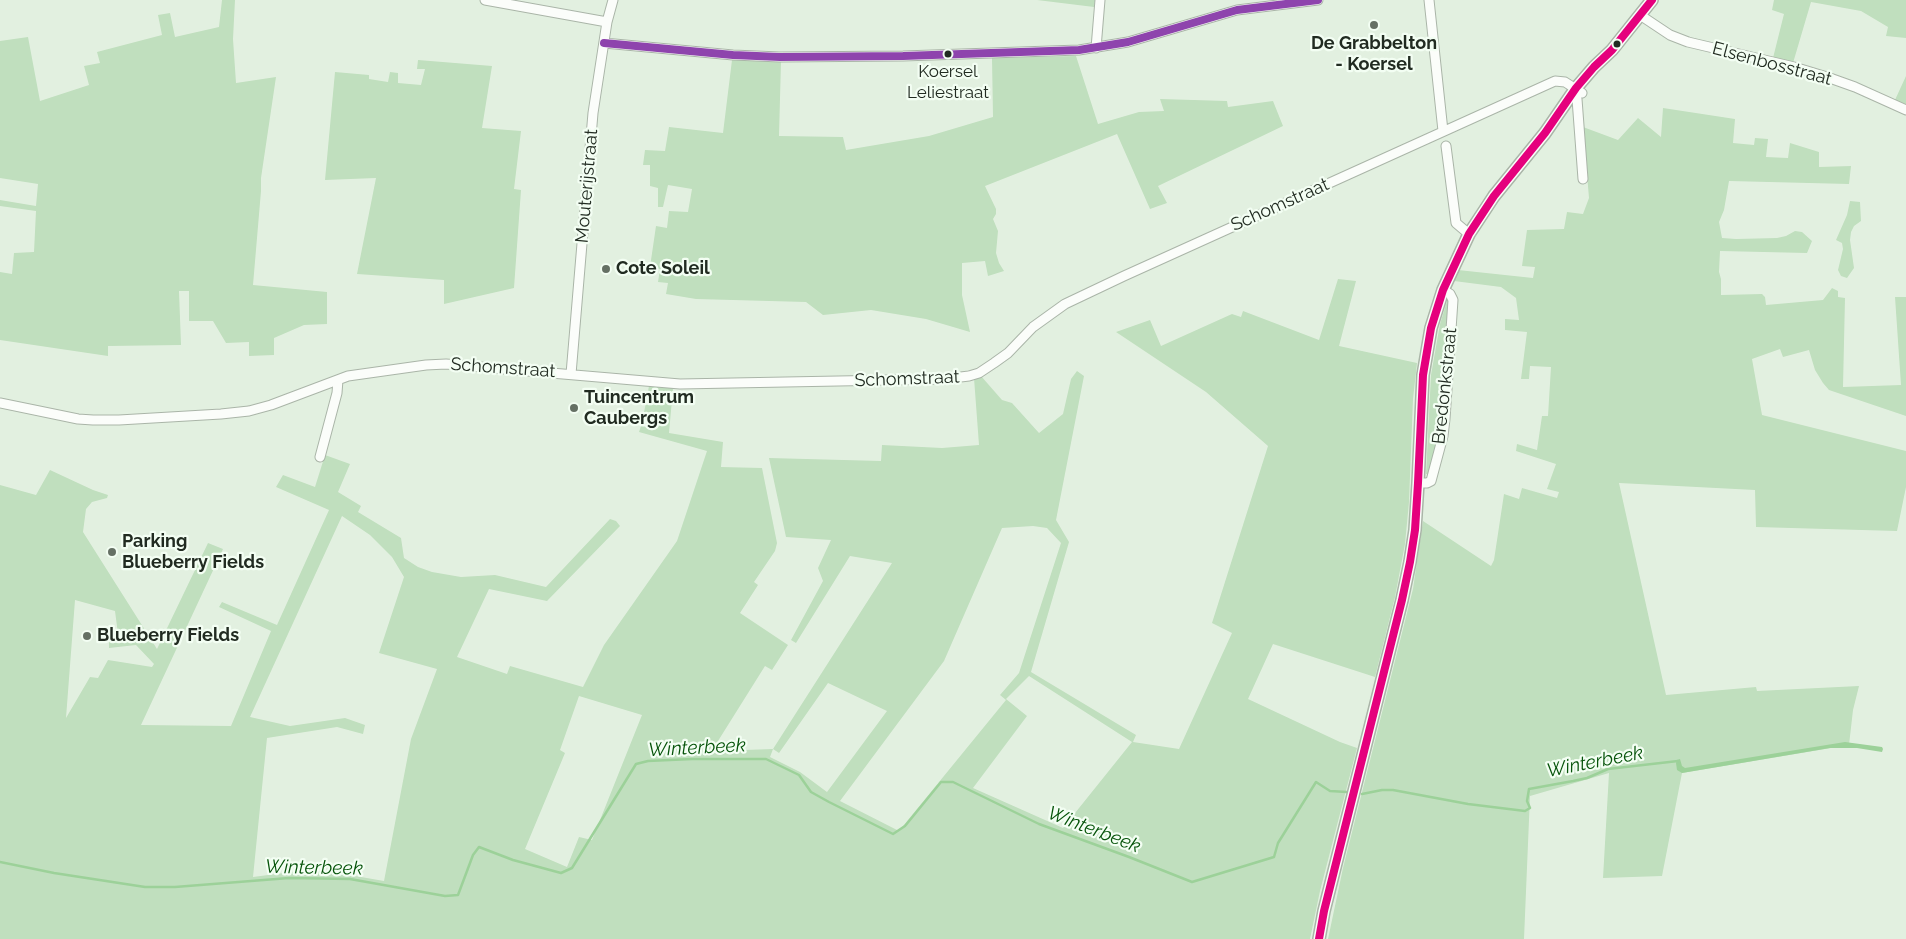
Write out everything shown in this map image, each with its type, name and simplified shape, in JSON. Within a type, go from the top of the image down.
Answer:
[{"type":"street","points":[[485,0],[607,22]]},
{"type":"street","name":"Mouterijstraat","points":[[571,374],[593,113],[607,22],[613,0]]},
{"type":"street","points":[[1096,48],[1100,0]]},
{"type":"street","points":[[604,43],[732,55],[780,57],[903,56],[1096,48],[1128,42],[1237,10],[1318,0]]},
{"type":"street","points":[[1429,0],[1444,131]]},
{"type":"street","points":[[1319,939],[1324,911],[1402,600],[1415,530],[1423,375],[1431,328],[1443,290],[1469,234],[1494,196],[1599,71],[1612,50],[1652,0]]},
{"type":"street","name":"Elsenbosstraat","points":[[1640,14],[1670,35],[1688,42],[1794,67],[1827,77],[1855,87],[1906,110]]},
{"type":"street","name":"Schomstraat","points":[[0,403],[78,419],[94,420],[221,414],[249,411],[271,405],[338,380],[368,372],[446,364],[680,384],[944,379],[969,376],[979,373],[1008,353],[1033,327],[1065,304],[1555,81],[1565,82],[1578,94]]},
{"type":"street","points":[[1578,94],[1583,179]]},
{"type":"street","points":[[1446,146],[1456,223],[1469,234]]},
{"type":"street","name":"Bredonkstraat","points":[[1418,483],[1431,481],[1443,436],[1453,300],[1450,294],[1443,290]]},
{"type":"street","points":[[320,457],[338,393],[338,380]]},
{"type":"shaded area","points":[[222,0],[235,0],[233,39],[236,83],[276,77],[261,178],[253,285],[327,292],[327,324],[304,325],[274,338],[274,355],[249,356],[249,342],[226,343],[213,321],[189,321],[189,291],[179,291],[181,345],[108,346],[108,356],[0,340],[0,272],[12,274],[14,253],[34,252],[36,211],[0,206],[0,200],[36,206],[38,184],[0,178],[0,41],[28,37],[40,101],[89,85],[84,66],[100,63],[97,52],[162,35],[158,15],[170,13],[175,37],[219,27]]},
{"type":"shaded area","points":[[1037,0],[1095,0],[1094,7]]},
{"type":"shaded area","points":[[1774,0],[1906,0],[1906,38],[1886,36],[1888,27],[1861,11],[1811,2],[1793,63],[1773,58],[1784,14],[1772,10]]},
{"type":"shaded area","points":[[1076,56],[1098,124],[1139,112],[1164,111],[1160,99],[1227,101],[1228,107],[1273,101],[1283,126],[1158,186],[1167,203],[1150,209],[1117,134],[985,186],[996,209],[993,219],[998,231],[996,253],[1004,271],[988,276],[985,261],[962,263],[962,295],[970,332],[926,319],[871,310],[823,315],[806,302],[696,299],[666,294],[668,283],[658,282],[660,269],[650,267],[656,226],[667,228],[669,211],[688,212],[692,189],[668,185],[663,207],[658,207],[658,188],[650,186],[650,165],[643,165],[645,150],[665,151],[669,127],[723,133],[732,60],[781,61],[779,136],[843,137],[846,150],[929,136],[993,117],[992,58]]},
{"type":"shaded area","points":[[418,60],[492,66],[482,128],[521,131],[514,189],[521,190],[514,288],[444,304],[444,280],[357,274],[376,178],[325,180],[335,72],[369,75],[369,79],[388,82],[390,72],[398,73],[398,83],[421,85],[425,69],[417,69]]},
{"type":"shaded area","points":[[1906,76],[1906,105],[1895,100]]},
{"type":"shaded area","points":[[1663,108],[1735,119],[1733,143],[1754,145],[1755,138],[1768,139],[1766,157],[1788,158],[1790,143],[1819,152],[1819,167],[1851,166],[1849,184],[1729,181],[1724,210],[1719,222],[1722,238],[1777,238],[1795,231],[1802,232],[1812,241],[1807,253],[1720,251],[1721,295],[1762,294],[1765,297],[1766,305],[1823,300],[1832,288],[1838,291],[1838,297],[1845,298],[1843,387],[1901,385],[1895,297],[1906,297],[1906,416],[1829,390],[1815,370],[1809,350],[1783,357],[1780,349],[1752,359],[1762,415],[1906,451],[1906,487],[1897,531],[1756,527],[1755,490],[1619,483],[1666,695],[1756,687],[1757,691],[1859,686],[1853,710],[1849,745],[1682,773],[1662,876],[1603,878],[1609,773],[1530,796],[1524,939],[1328,939],[1343,868],[1413,589],[1423,521],[1491,566],[1494,560],[1504,494],[1519,499],[1522,488],[1557,498],[1559,492],[1547,489],[1556,464],[1516,451],[1517,444],[1537,450],[1542,416],[1548,416],[1551,367],[1530,366],[1529,379],[1521,379],[1527,332],[1505,330],[1505,319],[1519,320],[1516,298],[1501,287],[1454,281],[1458,270],[1533,278],[1535,267],[1522,266],[1527,230],[1564,229],[1567,212],[1583,214],[1589,198],[1583,127],[1618,140],[1638,118],[1661,137]]},
{"type":"shaded area","points":[[1850,201],[1860,202],[1861,221],[1854,226],[1851,232],[1850,240],[1854,268],[1847,278],[1841,276],[1838,270],[1843,249],[1842,243],[1836,240],[1847,215]]},
{"type":"shaded area","points":[[1338,279],[1356,281],[1339,346],[1417,363],[1413,399],[1409,502],[1405,544],[1395,597],[1375,677],[1273,644],[1248,699],[1357,748],[1320,891],[1310,939],[0,939],[0,485],[36,495],[50,470],[108,495],[107,498],[92,502],[86,509],[83,532],[157,649],[208,543],[223,549],[141,725],[231,726],[271,631],[219,607],[222,602],[277,625],[329,510],[276,487],[283,475],[315,487],[325,455],[350,464],[338,492],[361,506],[358,512],[401,538],[404,558],[418,567],[432,572],[461,577],[495,575],[546,587],[610,519],[616,521],[620,526],[547,601],[489,589],[457,657],[507,674],[510,666],[583,687],[604,645],[677,541],[707,451],[639,432],[641,426],[646,427],[647,419],[643,418],[649,386],[673,388],[669,433],[723,442],[721,467],[762,468],[777,543],[775,551],[754,582],[758,585],[740,613],[788,645],[772,670],[765,666],[718,741],[726,746],[744,750],[773,749],[892,563],[850,556],[796,643],[791,640],[823,581],[818,568],[831,540],[786,537],[769,458],[881,461],[882,445],[942,448],[979,445],[974,378],[981,376],[1002,400],[1012,403],[1039,433],[1063,414],[1071,379],[1077,371],[1084,376],[1056,520],[1069,542],[1031,672],[1136,735],[1133,742],[1179,749],[1232,633],[1212,623],[1268,446],[1206,392],[1116,332],[1150,320],[1161,346],[1232,314],[1241,317],[1243,311],[1319,340]],"holes":[[[342,516],[370,535],[392,557],[404,577],[379,653],[437,669],[411,739],[384,881],[306,870],[253,877],[267,738],[337,727],[363,734],[365,725],[345,718],[290,726],[250,717]],[[1033,526],[1047,528],[1061,543],[1019,673],[1000,695],[1006,700],[899,831],[840,801],[944,661],[1002,528]],[[75,600],[115,611],[118,634],[109,636],[109,648],[136,645],[154,664],[152,667],[108,660],[98,678],[90,677],[66,718]],[[1029,676],[1132,742],[1063,828],[973,788],[1027,716],[1006,699]],[[828,683],[887,711],[827,792],[800,772],[770,757],[773,749],[779,753]],[[579,696],[642,715],[592,840],[579,837],[567,867],[525,849],[565,753],[560,750]]]},
{"type":"shaded area","points":[[1448,298],[1450,301],[1441,429],[1429,474],[1426,474],[1431,375],[1440,324]]},
{"type":"shaded area","points":[[1845,742],[1882,747],[1883,749],[1882,752],[1857,748],[1830,748],[1682,773],[1677,770],[1676,763],[1680,759],[1682,766],[1685,768]]},
{"type":"waterway","name":"Winterbeek","points":[[0,862],[54,873],[145,887],[175,887],[289,878],[350,879],[445,896],[458,895],[473,855],[479,847],[513,860],[561,873],[572,868],[636,764],[648,761],[692,759],[766,759],[799,775],[811,792],[893,834],[905,826],[941,782],[953,782],[1039,824],[1192,882],[1274,857],[1278,843],[1316,782],[1330,791],[1347,792]]},
{"type":"waterway","name":"Winterbeek","points":[[1362,794],[1393,790],[1468,804],[1525,811],[1530,808],[1527,801],[1529,789],[1587,778],[1608,769],[1678,761]]},
{"type":"transit line","points":[[604,43],[733,55],[780,57],[903,56],[1079,50],[1128,42],[1237,10],[1318,0]]},
{"type":"transit line","points":[[1319,939],[1324,911],[1410,562],[1415,530],[1423,375],[1431,328],[1443,290],[1469,234],[1494,196],[1545,133],[1576,88],[1612,50],[1652,0]]},
{"type":"place","name":"De Grabbelton - Koersel","points":[[1374,25]]},
{"type":"place","name":"Koersel Leliestraat","points":[[948,54]]},
{"type":"place","name":"Cote Soleil","points":[[606,269]]},
{"type":"place","name":"Tuincentrum Caubergs","points":[[574,408]]},
{"type":"place","name":"Parking Blueberry Fields","points":[[112,552]]},
{"type":"place","name":"Blueberry Fields","points":[[87,636]]}]
